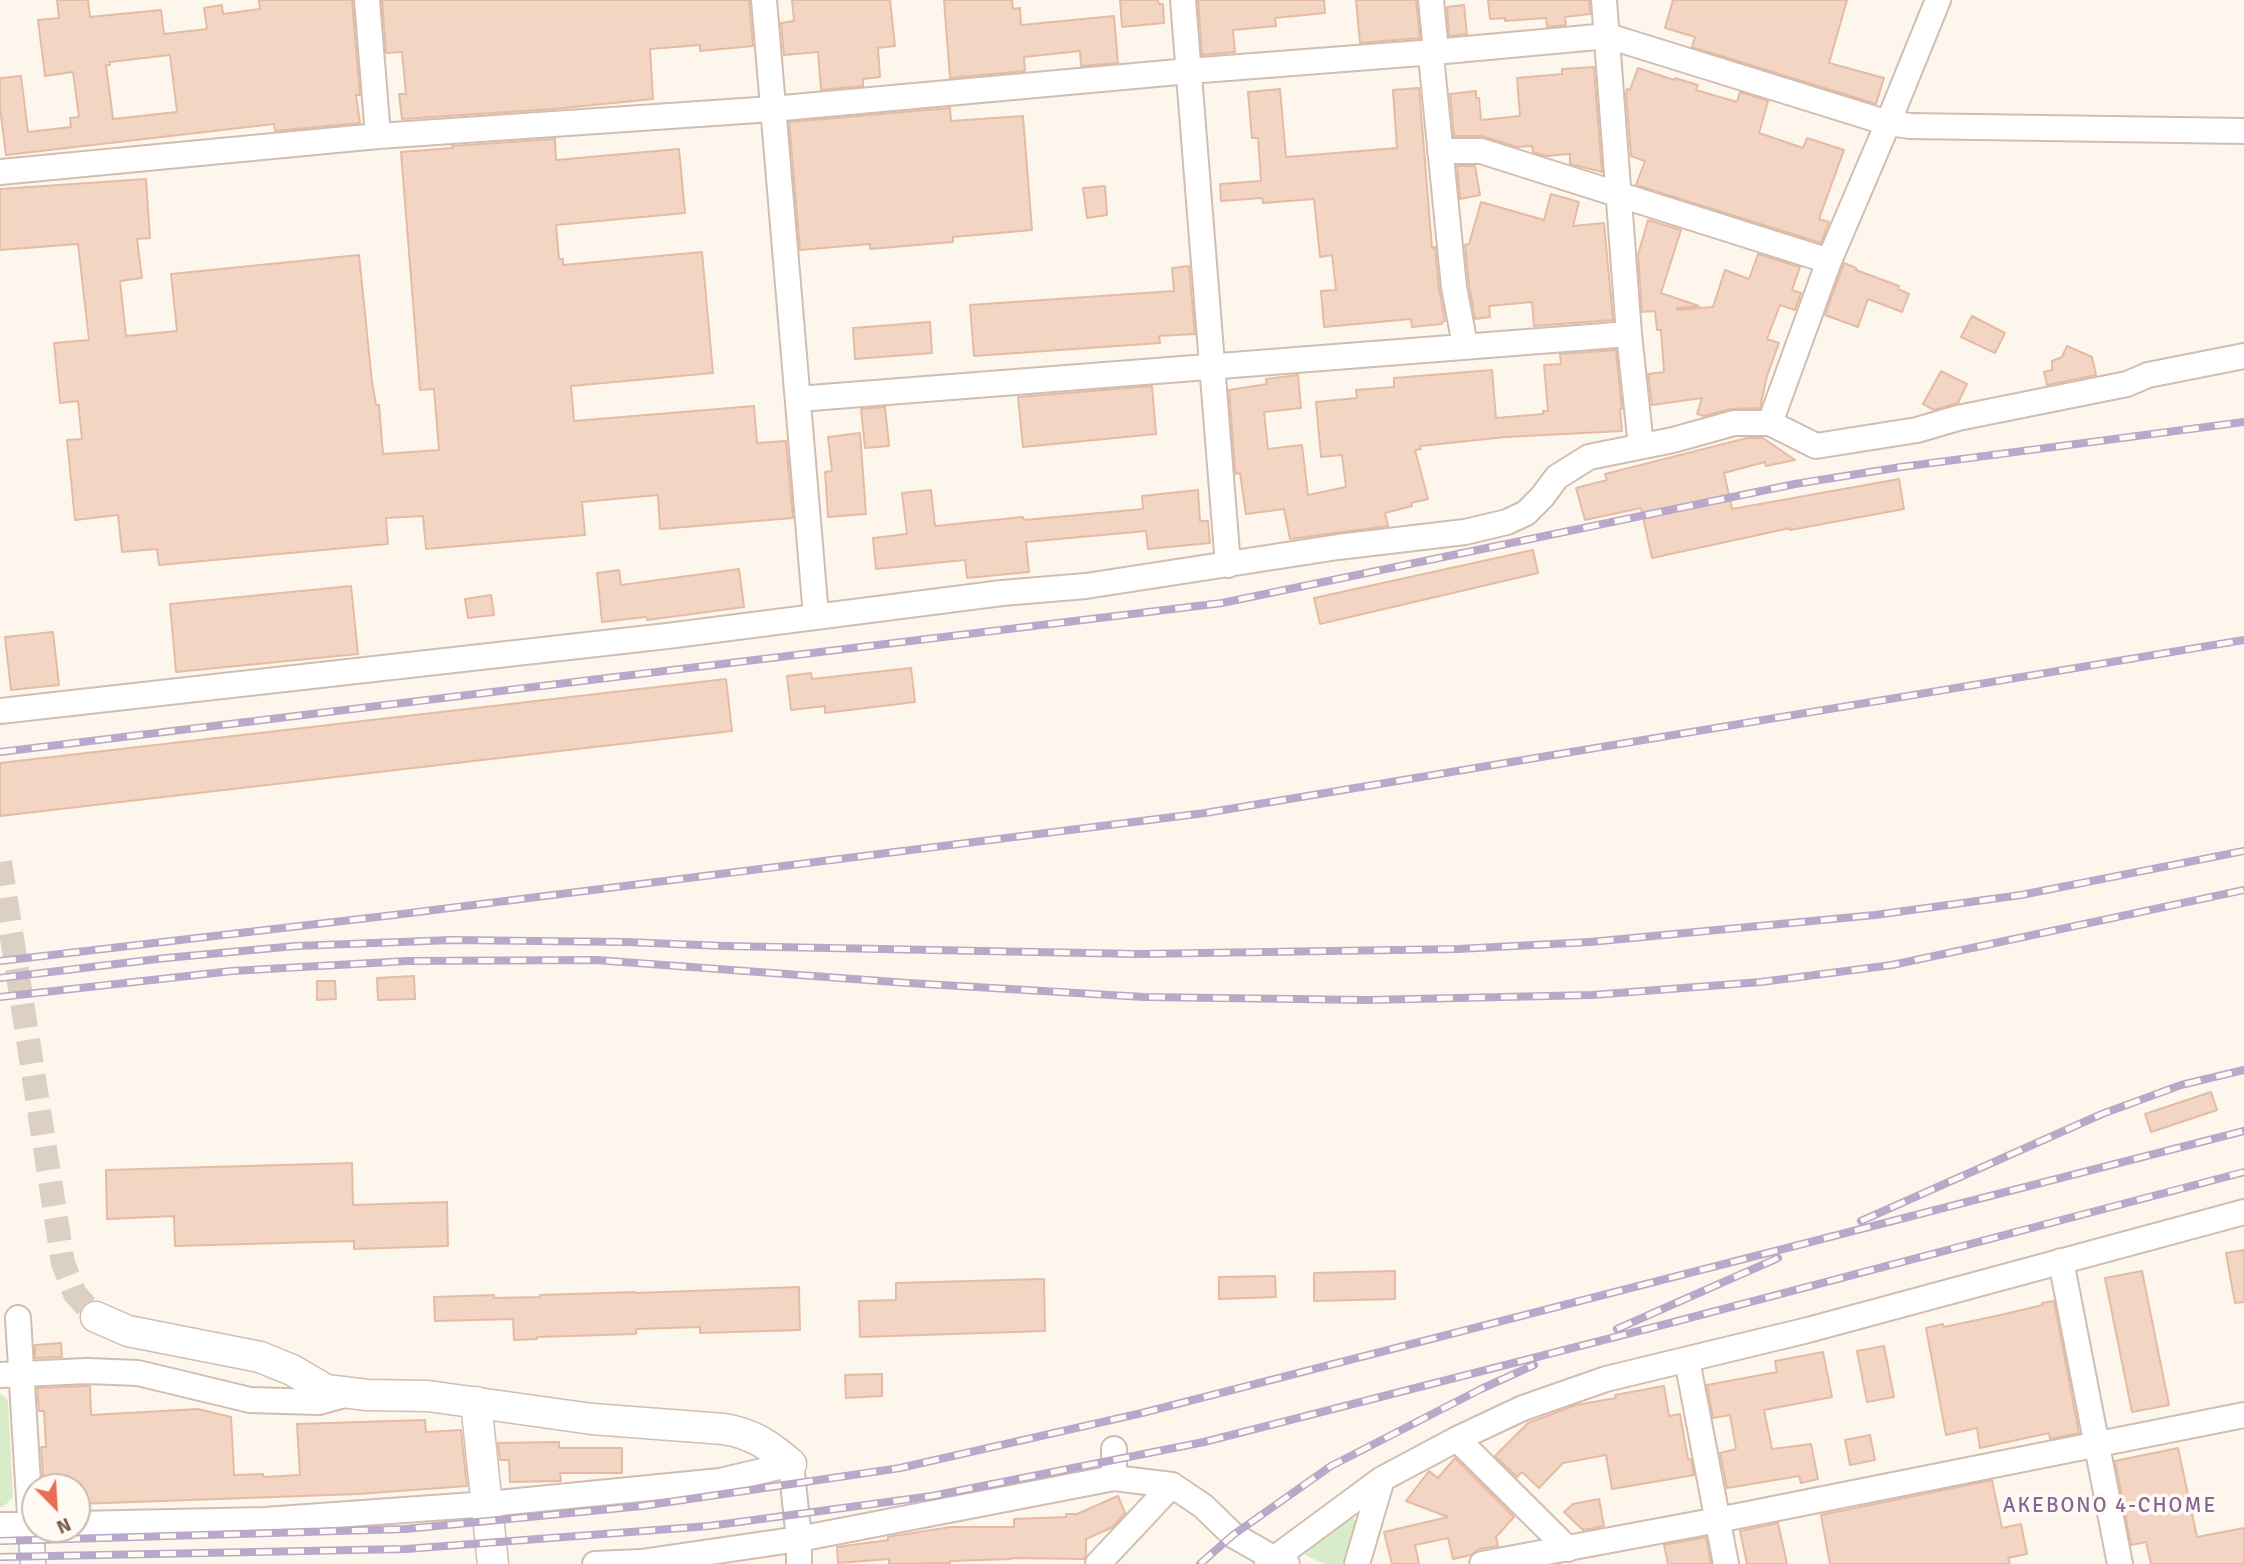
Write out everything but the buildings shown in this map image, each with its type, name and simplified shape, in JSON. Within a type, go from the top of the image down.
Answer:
[{"type":"street","points":[[367,0],[378,136]]},
{"type":"street","points":[[764,0],[816,616]]},
{"type":"street","points":[[1183,0],[1228,565]]},
{"type":"street","points":[[1431,0],[1440,151],[1454,287],[1465,345]]},
{"type":"street","points":[[1605,0],[1629,334],[1641,446]]},
{"type":"street","points":[[1770,423],[1829,261],[1938,0]]},
{"type":"street","points":[[0,172],[378,136],[772,109],[1608,36],[1888,123],[1910,126],[2244,131]]},
{"type":"street","points":[[1440,151],[1481,151],[1829,261]]},
{"type":"street","points":[[798,399],[1629,334]]},
{"type":"street","points":[[0,711],[653,637],[1002,593],[1086,586],[1338,547],[1465,532],[1507,522],[1526,513],[1557,477],[1589,457],[1673,440],[1734,423],[1770,423],[1816,446],[1917,430],[1958,418],[2127,384],[2148,375],[2244,356]]},
{"type":"street","points":[[596,1564],[641,1562],[799,1539],[1114,1478],[1172,1485],[1203,1506],[1233,1535],[1276,1562],[1382,1479],[1522,1408],[1606,1379],[1808,1331],[2244,1212]]},
{"type":"street","points":[[2061,1261],[2120,1564]]},
{"type":"street","points":[[96,1317],[128,1331],[260,1357],[292,1370],[326,1390],[349,1394],[428,1396],[592,1419],[731,1430],[769,1445],[791,1464],[799,1564]]},
{"type":"street","points":[[18,1318],[11,1375],[26,1473]]},
{"type":"street","points":[[1687,1360],[1726,1564]]},
{"type":"street","points":[[11,1375],[87,1371],[138,1373],[250,1400],[319,1402],[349,1394]]},
{"type":"street","points":[[476,1402],[494,1564]]},
{"type":"street","points":[[1482,1564],[1718,1520],[2244,1415]]},
{"type":"street","points":[[1457,1439],[1567,1549]]},
{"type":"street","points":[[1114,1449],[1114,1478]]},
{"type":"street","points":[[91,1524],[265,1520],[488,1504],[720,1481],[791,1464]]},
{"type":"street","points":[[1357,1564],[1382,1479]]},
{"type":"street","points":[[1098,1564],[1172,1485]]},
{"type":"street","points":[[0,1525],[21,1525]]},
{"type":"street","points":[[33,1564],[34,1543]]},
{"type":"street","points":[[641,1562],[667,1564]]},
{"type":"green space","points":[[0,1393],[8,1400],[13,1497],[3,1507],[0,1507]]},
{"type":"green space","points":[[1350,1516],[1358,1522],[1346,1564],[1324,1564],[1305,1555],[1304,1549]]},
{"type":"tunnel","points":[[0,862],[63,1263],[75,1294],[96,1317]]},
{"type":"railway","points":[[0,752],[1222,603],[1795,484],[1901,467],[2244,422]]},
{"type":"railway","points":[[0,961],[394,915],[1205,813],[2244,640]]},
{"type":"railway","points":[[0,978],[296,946],[452,940],[1138,954],[1458,949],[1590,942],[1875,915],[2021,895],[2244,851]]},
{"type":"railway","points":[[0,997],[232,971],[407,961],[596,960],[1144,997],[1368,1000],[1592,995],[1761,982],[1892,965],[2244,890]]},
{"type":"railway","points":[[1861,1221],[2102,1114],[2181,1085],[2244,1070]]},
{"type":"railway","points":[[0,1541],[406,1529],[642,1506],[900,1468],[1142,1413],[2244,1131]]},
{"type":"railway","points":[[0,1557],[406,1549],[709,1526],[932,1496],[1204,1442],[2244,1172]]},
{"type":"railway","points":[[1617,1329],[1778,1258]]},
{"type":"railway","points":[[1200,1564],[1233,1535],[1331,1466],[1481,1389],[1534,1365]]},
{"type":"district","name":"AKEBONO 4-CHOME","points":[[2110,1506]]}]
